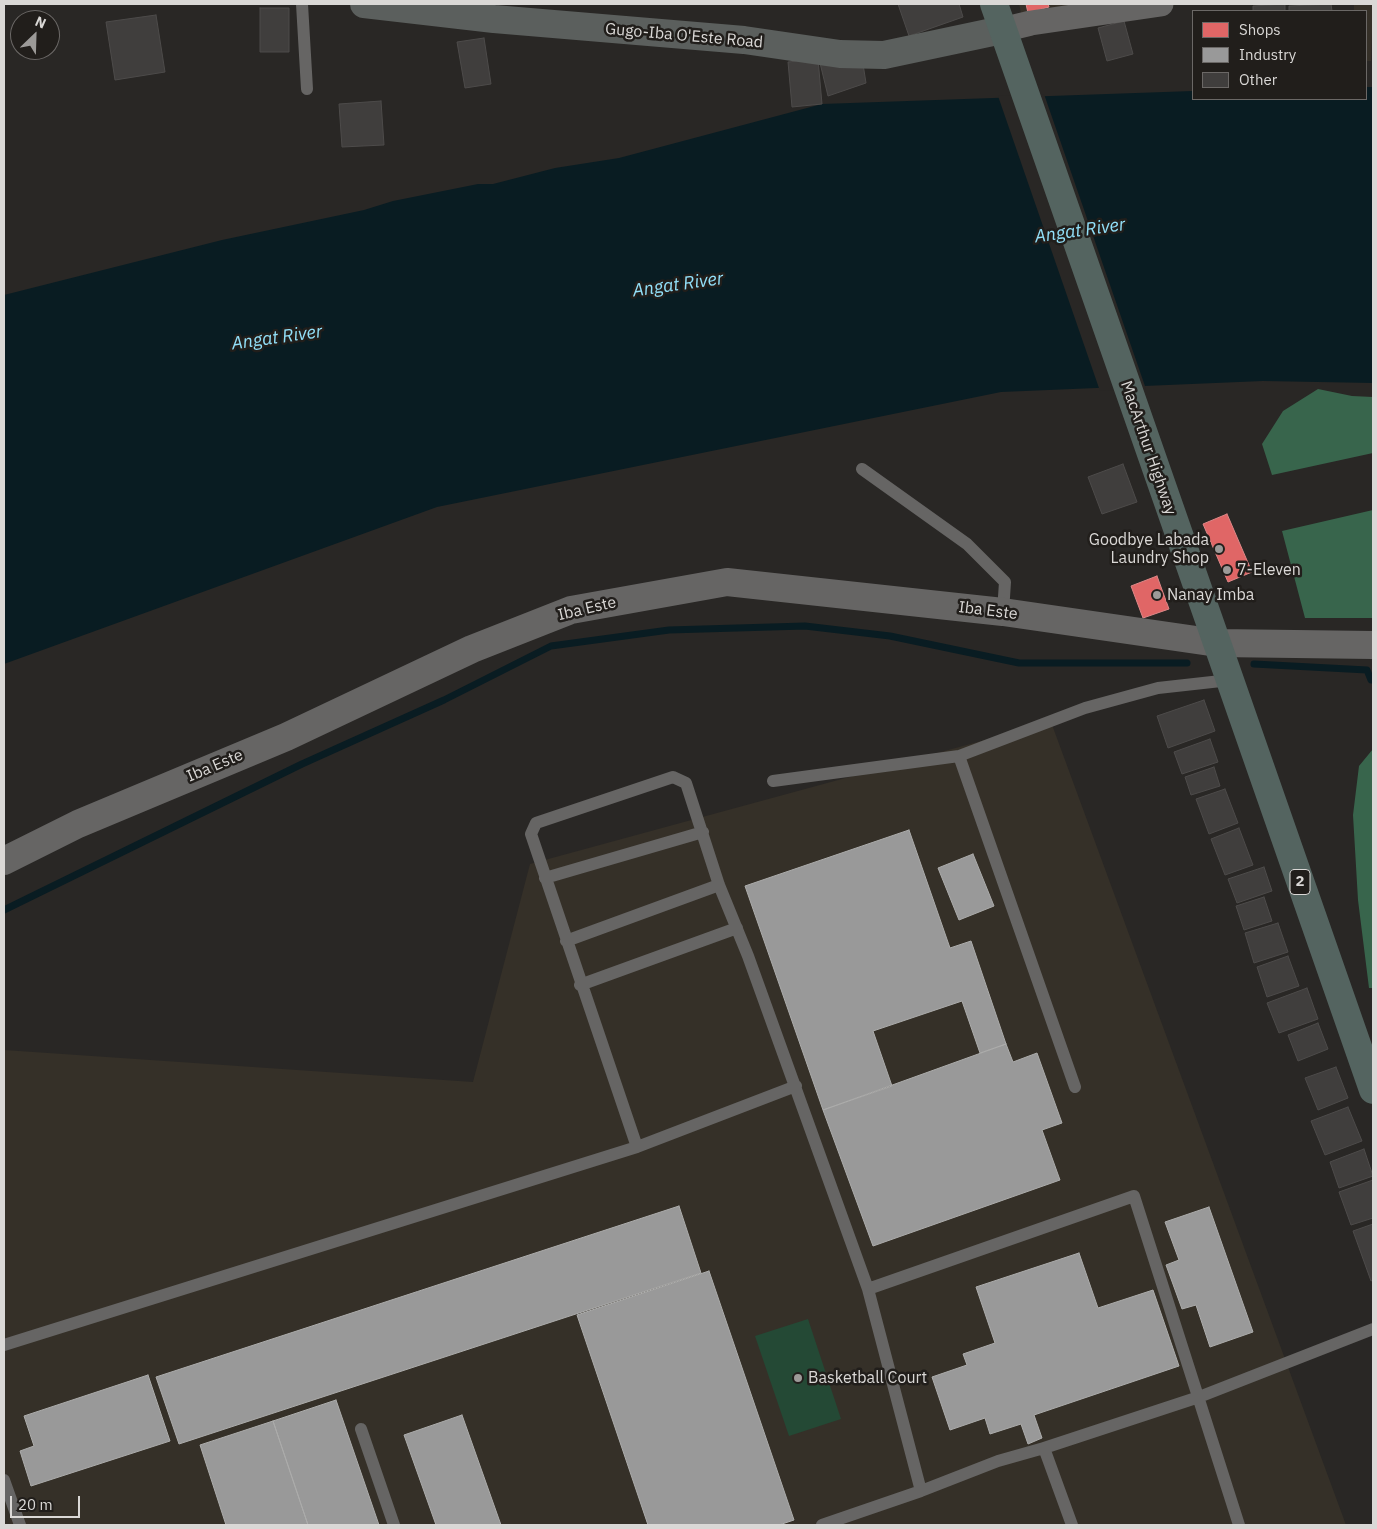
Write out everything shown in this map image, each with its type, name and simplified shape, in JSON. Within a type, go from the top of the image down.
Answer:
[{"type":"highway","name":"MacArthur Highway","points":[[994,4],[1371,1079]]},
{"type":"main road","name":"Gugo-Iba O'Este Road","points":[[364,4],[494,11],[744,40],[840,54],[884,55],[1005,38]]},
{"type":"street","points":[[1005,38],[1031,23],[1160,4]]},
{"type":"street","name":"Iba Este","points":[[4,861],[78,824],[286,737],[472,649],[571,610],[727,582],[1002,612],[1217,643],[1373,645]]},
{"type":"lane","points":[[302,4],[307,89]]},
{"type":"lane","points":[[862,469],[966,544],[1005,582],[1002,612]]},
{"type":"lane","points":[[773,782],[960,756],[1085,708],[1158,688],[1230,680]]},
{"type":"lane","points":[[960,756],[1075,1087]]},
{"type":"lane","points":[[637,1147],[580,985],[531,834],[536,823],[673,777],[686,783],[719,885],[796,1086],[868,1289],[920,1491]]},
{"type":"lane","points":[[546,878],[703,832]]},
{"type":"lane","points":[[566,941],[719,885]]},
{"type":"lane","points":[[580,985],[737,928]]},
{"type":"lane","points":[[4,1345],[637,1147],[796,1086]]},
{"type":"lane","points":[[868,1289],[1134,1196],[1239,1525]]},
{"type":"lane","points":[[822,1525],[920,1491],[998,1460],[1044,1448],[1199,1397],[1373,1329]]},
{"type":"lane","points":[[361,1429],[394,1525]]},
{"type":"lane","points":[[1044,1448],[1072,1525]]},
{"type":"lane","points":[[4,1480],[20,1525]]},
{"type":"shaded area","points":[[1019,4],[1079,4],[1021,13]]},
{"type":"shaded area","points":[[1354,4],[1373,4],[1371,61],[1367,61],[1367,10],[1354,10]]},
{"type":"shaded area","points":[[1051,722],[1346,1525],[4,1525],[4,1050],[473,1082],[530,864]]},
{"type":"green space","points":[[1318,389],[1352,396],[1373,397],[1373,453],[1272,475],[1262,444],[1283,411]]},
{"type":"green space","points":[[1373,510],[1373,618],[1305,618],[1282,531]]},
{"type":"green space","points":[[1373,749],[1373,988],[1369,988],[1358,900],[1353,815],[1359,766]]},
{"type":"green space","name":"Basketball Court","points":[[808,1319],[841,1419],[789,1436],[755,1336]]},
{"type":"water","name":"Angat River","points":[[1367,87],[1373,87],[1373,383],[1263,381],[1001,392],[437,507],[4,664],[4,295],[222,240],[364,210],[393,201],[478,184],[493,184],[555,168],[619,158],[822,104],[1192,91],[1192,100],[1367,100]]},
{"type":"pier","points":[[1044,94],[1146,389],[1100,391],[998,96]]},
{"type":"building: Shops","points":[[1026,4],[1048,4],[1049,7],[1028,13]]},
{"type":"building: Shops","points":[[1227,514],[1252,572],[1228,582],[1203,524]]},
{"type":"building: Shops","points":[[1157,576],[1169,609],[1143,618],[1131,586]]},
{"type":"building: Industry","points":[[909,830],[950,948],[971,941],[1006,1044],[980,1053],[962,1001],[873,1031],[892,1086],[823,1110],[745,886]]},
{"type":"building: Industry","points":[[973,854],[994,906],[959,920],[938,868]]},
{"type":"building: Industry","points":[[1006,1044],[1013,1062],[1037,1053],[1062,1123],[1042,1130],[1060,1180],[873,1246],[823,1110]]},
{"type":"building: Industry","points":[[679,1206],[701,1273],[179,1444],[156,1377]]},
{"type":"building: Industry","points":[[1209,1207],[1253,1332],[1210,1347],[1196,1305],[1182,1309],[1166,1265],[1179,1260],[1165,1222]]},
{"type":"building: Industry","points":[[1079,1253],[1098,1308],[1153,1290],[1179,1366],[1034,1415],[1042,1438],[1028,1444],[1021,1424],[990,1434],[985,1418],[950,1430],[932,1377],[967,1365],[963,1354],[995,1343],[976,1287]]},
{"type":"building: Industry","points":[[709,1271],[794,1520],[779,1525],[648,1525],[577,1315]]},
{"type":"building: Industry","points":[[148,1375],[170,1441],[31,1486],[20,1451],[34,1446],[24,1416]]},
{"type":"building: Industry","points":[[336,1400],[379,1525],[308,1525],[273,1421]]},
{"type":"building: Industry","points":[[462,1415],[501,1525],[436,1525],[404,1435]]},
{"type":"building: Industry","points":[[273,1421],[308,1525],[226,1525],[200,1445]]},
{"type":"building: Other","points":[[898,4],[959,4],[963,17],[909,36]]},
{"type":"building: Other","points":[[1285,4],[1285,10],[1253,10],[1253,6]]},
{"type":"building: Other","points":[[1331,4],[1332,10],[1289,10],[1289,6]]},
{"type":"building: Other","points":[[260,8],[289,8],[289,52],[260,52]]},
{"type":"building: Other","points":[[156,15],[165,72],[115,80],[106,22]]},
{"type":"building: Other","points":[[1124,21],[1133,54],[1107,61],[1098,28]]},
{"type":"building: Other","points":[[484,38],[491,84],[465,88],[457,42]]},
{"type":"building: Other","points":[[818,59],[822,104],[792,107],[788,62]]},
{"type":"building: Other","points":[[820,63],[863,64],[866,83],[828,96]]},
{"type":"building: Other","points":[[381,101],[384,145],[342,147],[339,104]]},
{"type":"building: Other","points":[[1123,464],[1137,502],[1102,514],[1088,477]]},
{"type":"building: Other","points":[[1204,700],[1215,731],[1168,748],[1157,716]]},
{"type":"building: Other","points":[[1210,739],[1218,762],[1182,774],[1174,752]]},
{"type":"building: Other","points":[[1214,767],[1220,786],[1191,795],[1185,777]]},
{"type":"building: Other","points":[[1225,789],[1238,823],[1209,834],[1196,799]]},
{"type":"building: Other","points":[[1239,828],[1253,865],[1225,875],[1211,839]]},
{"type":"building: Other","points":[[1264,867],[1272,891],[1237,903],[1228,879]]},
{"type":"building: Other","points":[[1264,897],[1272,921],[1244,930],[1236,906]]},
{"type":"building: Other","points":[[1278,923],[1288,952],[1254,963],[1245,933]]},
{"type":"building: Other","points":[[1288,956],[1299,986],[1267,997],[1257,967]]},
{"type":"building: Other","points":[[1307,988],[1318,1019],[1279,1033],[1267,1003]]},
{"type":"building: Other","points":[[1318,1023],[1328,1049],[1298,1061],[1288,1035]]},
{"type":"building: Other","points":[[1336,1067],[1348,1098],[1318,1110],[1305,1078]]},
{"type":"building: Other","points":[[1348,1107],[1362,1141],[1325,1155],[1311,1121]]},
{"type":"building: Other","points":[[1364,1149],[1373,1176],[1339,1188],[1330,1162]]},
{"type":"building: Other","points":[[1373,1180],[1373,1218],[1351,1225],[1339,1192]]},
{"type":"building: Other","points":[[1373,1224],[1373,1280],[1371,1281],[1353,1231]]},
{"type":"waterway","points":[[4,910],[302,764],[444,700],[551,646],[669,630],[805,626],[890,636],[1019,663],[1187,663]]},
{"type":"waterway","points":[[1254,664],[1367,670],[1371,680],[1373,680]]},
{"type":"place","name":"Goodbye Labada Laundry Shop","points":[[1219,549]]},
{"type":"place","name":"7-Eleven","points":[[1227,570]]},
{"type":"place","name":"Nanay Imba","points":[[1157,595]]},
{"type":"place","name":"Basketball Court","points":[[798,1378]]}]
